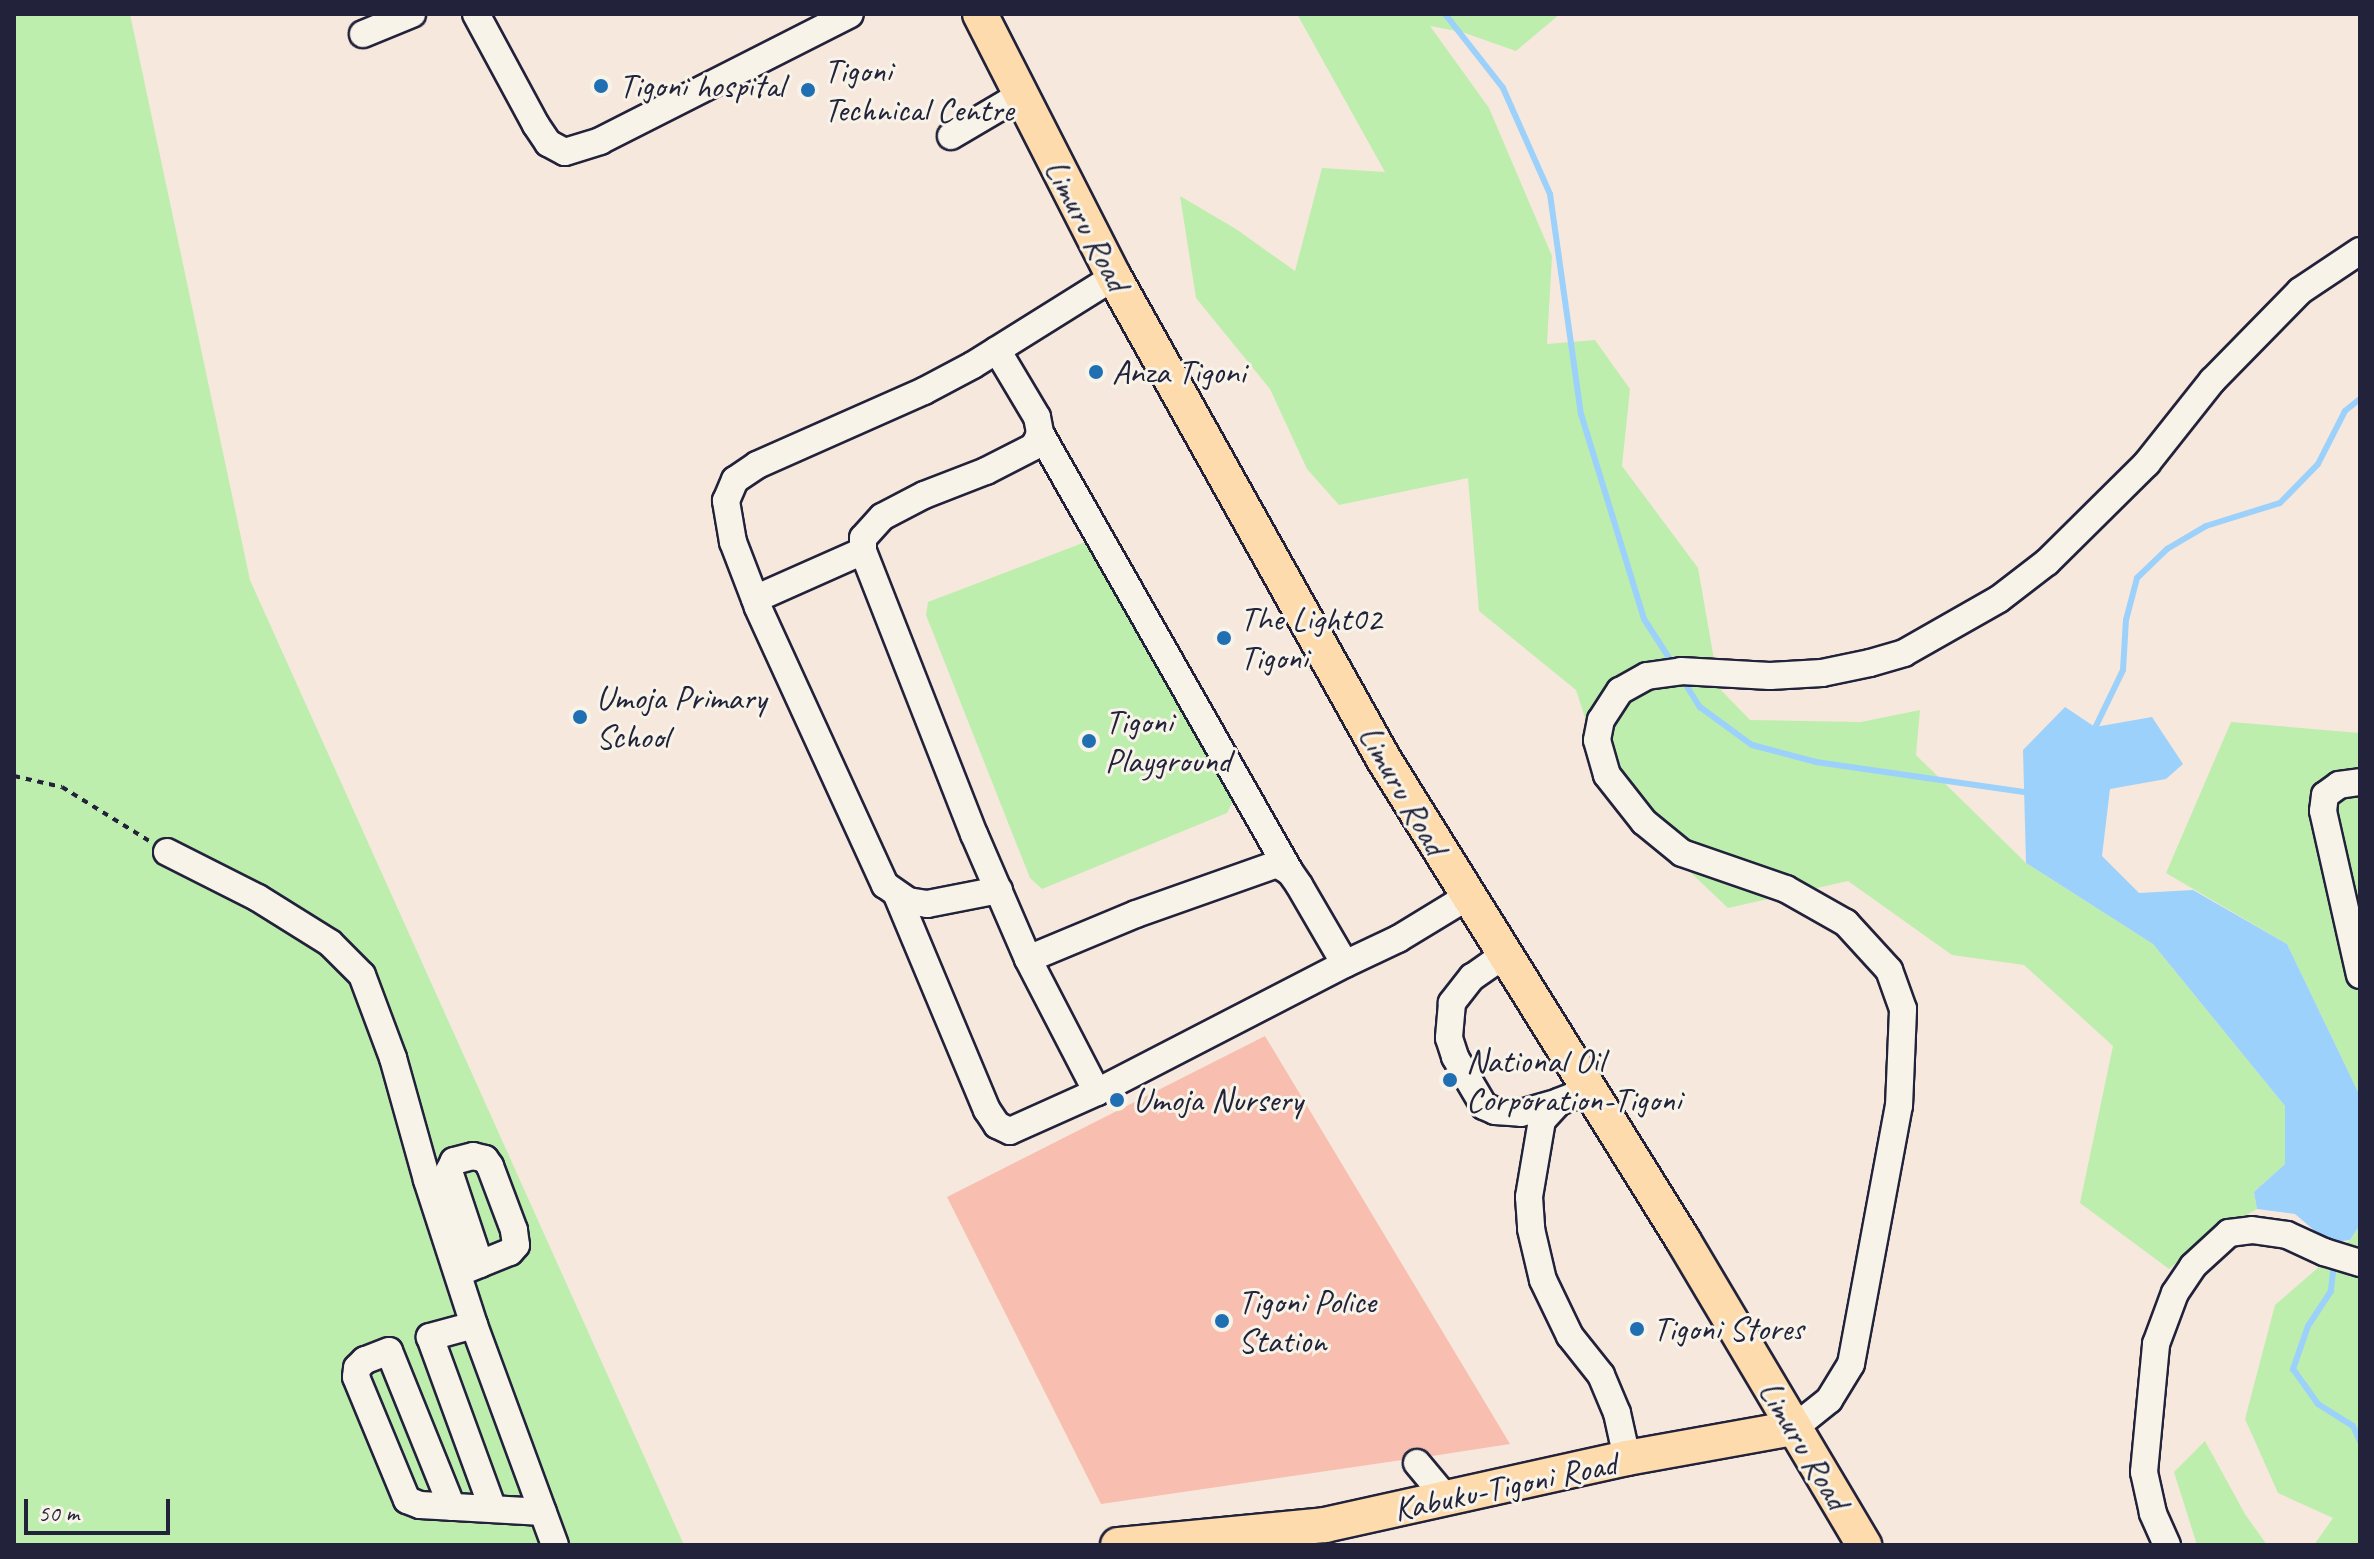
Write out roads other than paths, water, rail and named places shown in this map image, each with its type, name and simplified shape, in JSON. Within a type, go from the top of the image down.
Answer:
[{"type":"main road","name":"Limuru Road","points":[[980,14],[1019,96],[1114,277],[1383,758],[1504,955],[1573,1096],[1683,1240],[1864,1545]]},
{"type":"main road","name":"Kabuku-Tigoni Road","points":[[1118,1545],[1325,1525],[1627,1458],[1794,1428]]},
{"type":"street","points":[[363,34],[412,14]]},
{"type":"street","points":[[476,14],[536,125],[548,143],[565,152],[600,141],[850,14]]},
{"type":"street","points":[[951,136],[1019,96]]},
{"type":"street","points":[[1794,1428],[1829,1400],[1851,1364],[1899,1106],[1903,1009],[1889,970],[1846,923],[1786,889],[1682,853],[1644,822],[1607,775],[1597,740],[1601,720],[1620,691],[1647,676],[1681,671],[1770,676],[1822,673],[1870,663],[1904,653],[1999,599],[2047,562],[2147,463],[2212,381],[2300,291],[2360,251]]},
{"type":"street","points":[[1114,277],[997,350],[924,391],[757,465],[735,480],[726,501],[727,522],[755,599],[875,867],[897,895],[987,1110],[997,1125],[1010,1131],[1097,1092],[1398,939],[1467,897]]},
{"type":"street","points":[[997,350],[1037,417],[1040,433],[1345,964]]},
{"type":"street","points":[[1040,433],[1033,447],[1022,453],[882,517],[863,538],[863,551],[1028,959],[1097,1092]]},
{"type":"street","points":[[755,599],[863,551]]},
{"type":"street","points":[[2360,782],[2339,785],[2325,795],[2323,811],[2360,975]]},
{"type":"street","points":[[167,852],[258,898],[330,943],[362,975],[385,1034],[427,1180],[469,1269],[474,1325],[555,1545]]},
{"type":"street","points":[[1028,959],[1258,869],[1277,864],[1290,872]]},
{"type":"street","points":[[897,895],[927,904],[999,890]]},
{"type":"street","points":[[1504,955],[1472,977],[1452,1003],[1449,1038],[1455,1057],[1484,1106],[1495,1111],[1521,1113],[1573,1096]]},
{"type":"street","points":[[1573,1096],[1542,1120],[1529,1197],[1531,1229],[1543,1280],[1570,1336],[1601,1375],[1617,1413],[1627,1458]]},
{"type":"street","points":[[2167,1545],[2153,1513],[2144,1472],[2146,1431],[2156,1344],[2162,1319],[2193,1266],[2229,1233],[2252,1230],[2287,1235],[2360,1263]]},
{"type":"street","points":[[474,1325],[365,1360],[357,1368],[356,1377],[407,1500],[420,1505],[543,1512]]},
{"type":"street","points":[[430,1337],[493,1509]]},
{"type":"street","points":[[389,1351],[452,1507]]},
{"type":"street","points":[[1417,1463],[1447,1499]]},
{"type":"water","points":[[2065,707],[2095,727],[2152,717],[2183,764],[2166,779],[2110,789],[2102,856],[2139,893],[2193,890],[2287,944],[2360,1096],[2360,1225],[2350,1240],[2329,1243],[2295,1214],[2257,1209],[2254,1192],[2285,1164],[2285,1106],[2153,944],[2026,863],[2023,750]]},
{"type":"waterway","points":[[1445,14],[1503,88],[1550,194],[1581,414],[1644,619],[1673,664]]},
{"type":"waterway","points":[[2095,728],[2123,670],[2126,620],[2137,578],[2167,549],[2206,526],[2280,503],[2318,464],[2345,411],[2360,399]]},
{"type":"waterway","points":[[1681,677],[1700,707],[1752,745],[1816,762],[2024,792]]},
{"type":"waterway","points":[[2333,1271],[2331,1291],[2308,1326],[2293,1369],[2318,1404],[2353,1426],[2360,1441]]},
{"type":"place","name":"Tigoni hospital","points":[[601,86]]},
{"type":"place","name":"Tigoni Technical Centre","points":[[808,90]]},
{"type":"place","name":"Anza Tigoni","points":[[1096,372]]},
{"type":"place","name":"The Light02 Tigoni","points":[[1224,638]]},
{"type":"place","name":"Umoja Primary School","points":[[580,717]]},
{"type":"place","name":"Tigoni Playground","points":[[1089,741]]},
{"type":"place","name":"National Oil Corporation-Tigoni","points":[[1450,1080]]},
{"type":"place","name":"Umoja Nursery","points":[[1117,1100]]},
{"type":"place","name":"Tigoni Police Station","points":[[1222,1321]]},
{"type":"place","name":"Tigoni Stores","points":[[1637,1329]]}]
